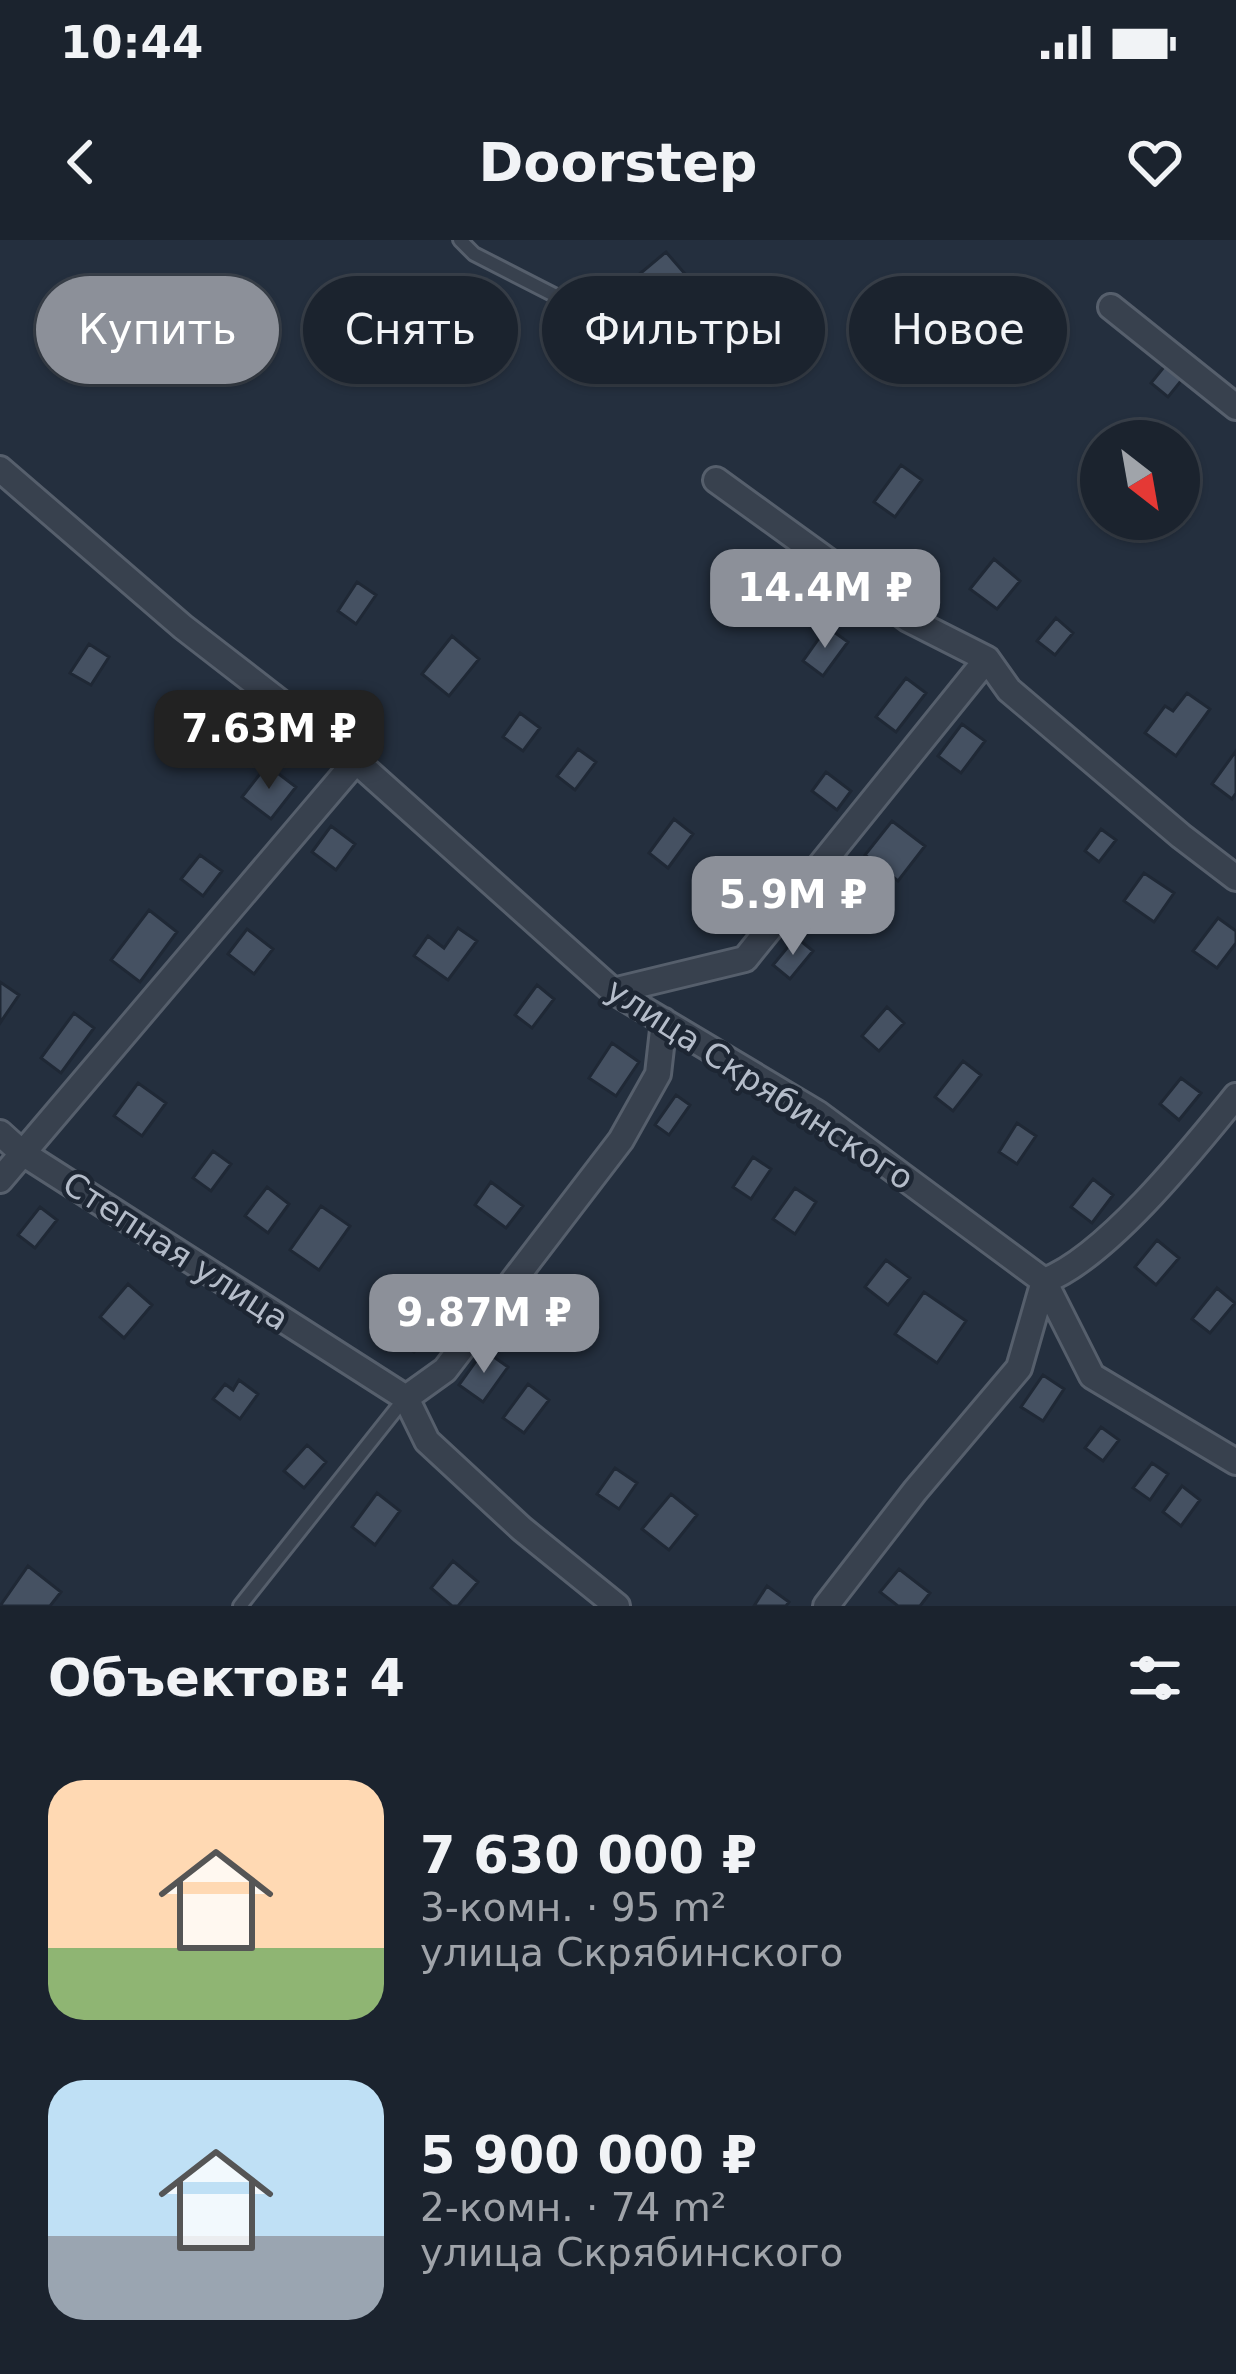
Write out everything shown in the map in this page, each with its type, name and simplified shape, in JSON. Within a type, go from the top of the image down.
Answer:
[{"type":"street","points":[[1111,307],[1236,407]]},
{"type":"street","name":"улица Скрябинского","points":[[0,469],[183,626],[356,761],[613,991],[817,1113],[1044,1281],[1092,1376],[1236,1462]]},
{"type":"street","points":[[716,480],[908,619],[987,659],[1009,690],[1236,878]]},
{"type":"street","points":[[613,991],[745,958],[987,659]]},
{"type":"street","points":[[0,1180],[356,761]]},
{"type":"street","points":[[406,1397],[445,1370],[621,1141],[658,1073],[664,1022]]},
{"type":"street","points":[[826,1606],[1019,1368],[1044,1281],[1084,1261],[1188,1155],[1236,1096]]},
{"type":"street","name":"Степная улица","points":[[0,1133],[21,1152],[406,1397],[427,1442],[522,1529],[617,1606]]},
{"type":"lane","points":[[460,240],[474,254],[542,289]]},
{"type":"lane","points":[[240,1606],[406,1397]]},
{"type":"building","points":[[666,252],[686,275],[685,276],[637,276]]},
{"type":"building","points":[[1168,362],[1185,376],[1168,397],[1151,383]]},
{"type":"building","points":[[901,465],[922,480],[895,517],[874,502]]},
{"type":"building","points":[[994,559],[1020,581],[997,609],[970,589]]},
{"type":"building","points":[[357,582],[376,595],[356,624],[338,611]]},
{"type":"building","points":[[1056,618],[1073,633],[1055,655],[1037,641]]},
{"type":"building","points":[[827,627],[848,642],[823,676],[803,661]]},
{"type":"building","points":[[452,636],[479,659],[449,696],[422,674]]},
{"type":"building","points":[[89,644],[109,657],[91,685],[70,673]]},
{"type":"building","points":[[906,678],[926,693],[896,732],[876,717]]},
{"type":"building","points":[[1187,693],[1210,709],[1176,756],[1145,733],[1165,706],[1173,711]]},
{"type":"building","points":[[520,713],[540,728],[523,751],[503,737]]},
{"type":"building","points":[[205,717],[223,729],[204,756],[187,745]]},
{"type":"building","points":[[962,724],[985,741],[961,773],[938,756]]},
{"type":"building","points":[[578,749],[596,762],[575,790],[557,776]]},
{"type":"building","points":[[1236,751],[1236,793],[1232,799],[1212,784]]},
{"type":"building","points":[[267,765],[296,787],[271,819],[242,797]]},
{"type":"building","points":[[826,772],[851,791],[837,810],[812,791]]},
{"type":"building","points":[[674,819],[693,834],[668,868],[649,853]]},
{"type":"building","points":[[892,821],[925,846],[898,881],[865,855]]},
{"type":"building","points":[[331,826],[355,844],[336,870],[312,852]]},
{"type":"building","points":[[1101,829],[1116,840],[1099,862],[1085,851]]},
{"type":"building","points":[[200,855],[222,871],[203,896],[181,879]]},
{"type":"building","points":[[1144,873],[1174,893],[1154,922],[1124,901]]},
{"type":"building","points":[[756,876],[777,893],[744,934],[717,914],[730,897],[738,899]]},
{"type":"building","points":[[149,910],[177,932],[140,982],[111,960]]},
{"type":"building","points":[[1218,918],[1236,931],[1236,943],[1217,968],[1193,951]]},
{"type":"building","points":[[458,928],[477,941],[448,980],[414,956],[428,936],[444,948]]},
{"type":"building","points":[[247,929],[273,949],[254,974],[228,954]]},
{"type":"building","points":[[796,937],[813,951],[790,979],[773,965]]},
{"type":"building","points":[[0,982],[19,995],[0,1023]]},
{"type":"building","points":[[537,985],[554,999],[532,1028],[515,1015]]},
{"type":"building","points":[[887,1007],[904,1023],[879,1051],[862,1036]]},
{"type":"building","points":[[74,1013],[94,1028],[61,1073],[41,1058]]},
{"type":"building","points":[[612,1043],[639,1062],[616,1096],[589,1078]]},
{"type":"building","points":[[963,1061],[981,1075],[953,1111],[935,1097]]},
{"type":"building","points":[[1181,1078],[1201,1093],[1179,1120],[1160,1104]]},
{"type":"building","points":[[138,1083],[166,1103],[142,1136],[114,1116]]},
{"type":"building","points":[[676,1095],[690,1105],[669,1135],[655,1125]]},
{"type":"building","points":[[1017,1123],[1036,1136],[1017,1164],[999,1152]]},
{"type":"building","points":[[213,1151],[231,1164],[211,1191],[193,1178]]},
{"type":"building","points":[[753,1157],[771,1169],[751,1199],[733,1187]]},
{"type":"building","points":[[1093,1179],[1113,1195],[1092,1223],[1071,1207]]},
{"type":"building","points":[[491,1182],[523,1206],[506,1228],[475,1205]]},
{"type":"building","points":[[267,1187],[289,1204],[268,1233],[245,1216]]},
{"type":"building","points":[[795,1188],[816,1202],[795,1234],[773,1219]]},
{"type":"building","points":[[321,1206],[350,1226],[319,1270],[290,1250]]},
{"type":"building","points":[[40,1207],[57,1220],[35,1248],[18,1235]]},
{"type":"building","points":[[1157,1240],[1179,1258],[1156,1285],[1135,1267]]},
{"type":"building","points":[[886,1260],[910,1278],[888,1305],[865,1287]]},
{"type":"building","points":[[128,1284],[152,1305],[124,1338],[100,1317]]},
{"type":"building","points":[[1217,1288],[1235,1303],[1210,1333],[1192,1319]]},
{"type":"building","points":[[924,1292],[966,1321],[937,1363],[895,1334]]},
{"type":"building","points":[[414,1302],[437,1319],[414,1352],[390,1335]]},
{"type":"building","points":[[484,1350],[508,1367],[483,1402],[459,1385]]},
{"type":"building","points":[[1043,1375],[1064,1389],[1043,1421],[1021,1407]]},
{"type":"building","points":[[239,1380],[258,1394],[240,1419],[213,1399],[225,1384],[233,1390]]},
{"type":"building","points":[[528,1384],[549,1400],[524,1433],[503,1418]]},
{"type":"building","points":[[1101,1427],[1119,1440],[1103,1461],[1085,1448]]},
{"type":"building","points":[[307,1445],[326,1462],[304,1488],[284,1471]]},
{"type":"building","points":[[1152,1463],[1168,1474],[1150,1500],[1133,1488]]},
{"type":"building","points":[[615,1468],[637,1483],[619,1509],[597,1494]]},
{"type":"building","points":[[1182,1486],[1200,1500],[1181,1526],[1163,1512]]},
{"type":"building","points":[[377,1493],[400,1511],[375,1545],[352,1527]]},
{"type":"building","points":[[671,1494],[697,1515],[669,1550],[642,1529]]},
{"type":"building","points":[[453,1561],[478,1582],[458,1606],[431,1588]]},
{"type":"building","points":[[28,1566],[61,1592],[50,1606],[0,1606]]},
{"type":"building","points":[[899,1569],[930,1593],[920,1606],[898,1606],[880,1592]]},
{"type":"building","points":[[767,1586],[789,1602],[786,1606],[754,1606]]}]
